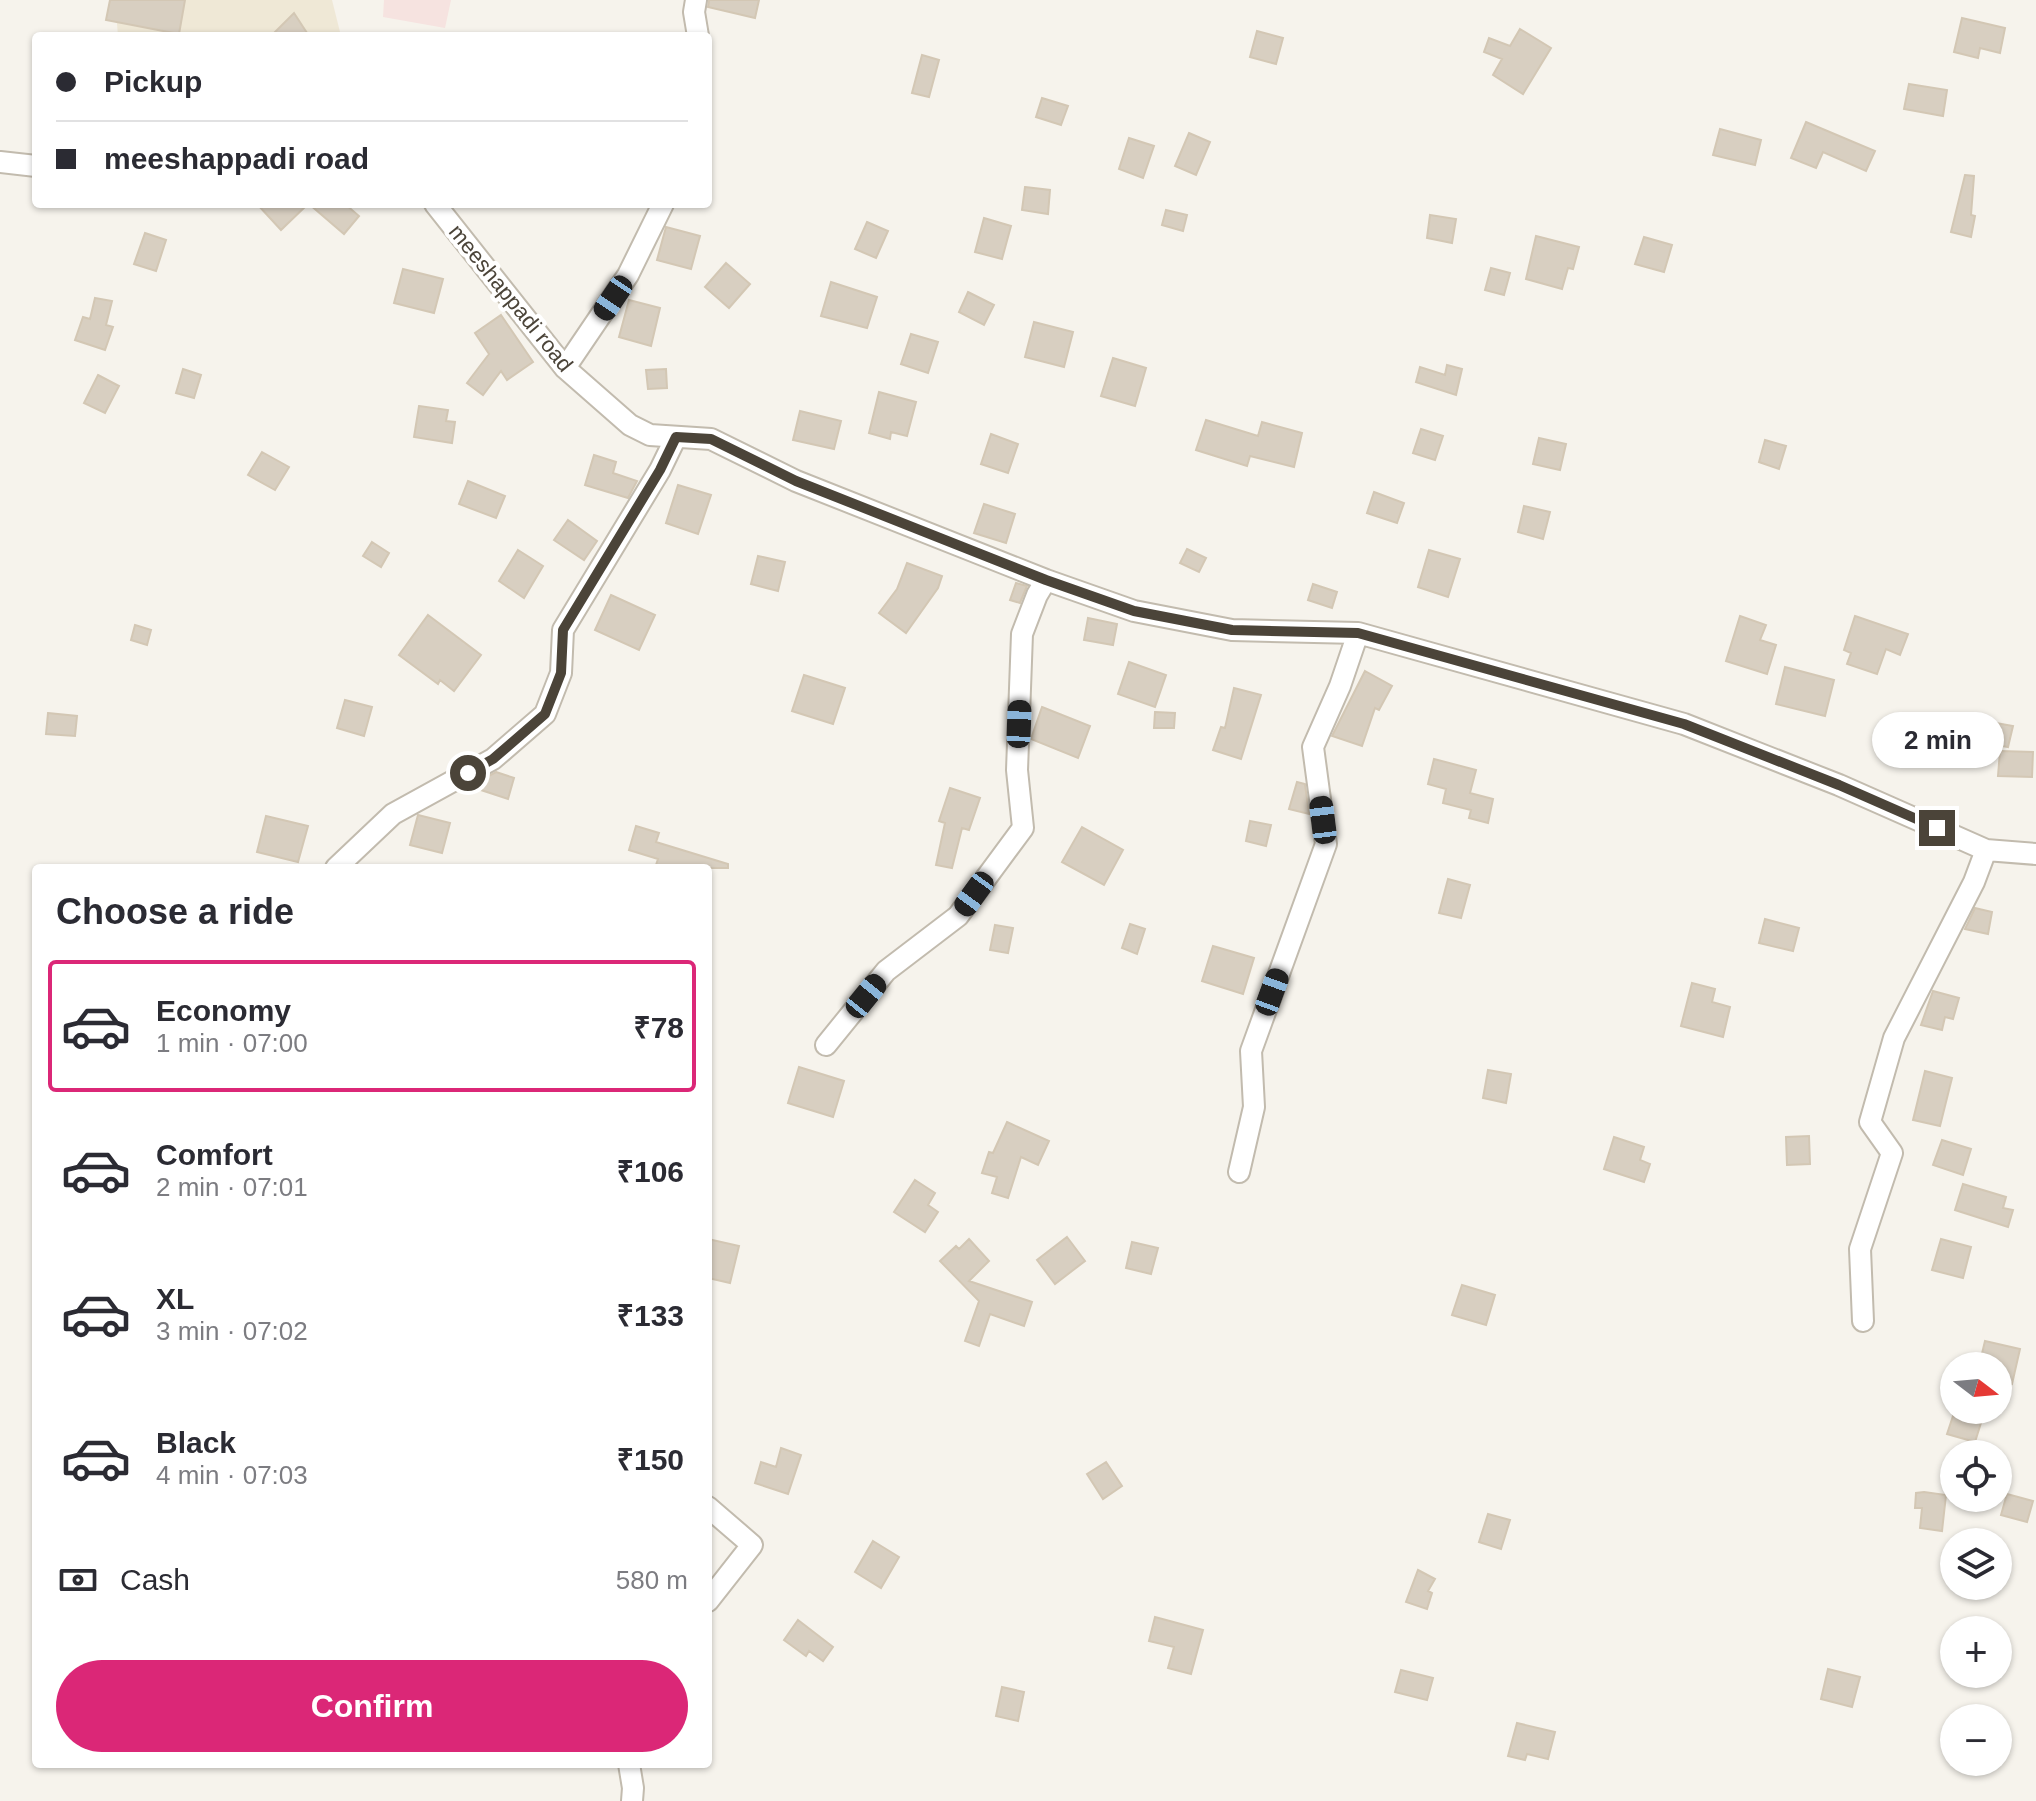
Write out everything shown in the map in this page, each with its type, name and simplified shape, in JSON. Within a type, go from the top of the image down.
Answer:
[{"type":"street","points":[[696,0],[694,12],[697,32]]},
{"type":"street","points":[[0,162],[32,166]]},
{"type":"street","name":"meeshappadi road","points":[[438,208],[565,368],[630,425],[650,435],[711,439],[796,481],[1046,580],[1134,611],[1232,630],[1358,633],[1684,724],[1839,785],[1986,850],[2036,854]]},
{"type":"street","points":[[565,368],[628,275],[661,208]]},
{"type":"street","points":[[340,864],[393,814],[493,759],[545,714],[561,673],[563,630],[660,470],[676,437]]},
{"type":"street","points":[[826,1045],[886,971],[958,916],[1023,828],[1017,770],[1022,634],[1046,580]]},
{"type":"street","points":[[1239,1172],[1254,1107],[1251,1051],[1326,844],[1313,747],[1340,686],[1358,633]]},
{"type":"street","points":[[1863,1321],[1860,1249],[1892,1153],[1870,1122],[1894,1038],[1968,895],[1986,850]]},
{"type":"street","points":[[712,1510],[752,1545],[712,1596]]},
{"type":"street","points":[[630,1768],[632,1801]]},
{"type":"shaded area","points":[[115,0],[332,0],[340,32],[118,32]]},
{"type":"shaded area","points":[[384,0],[451,0],[445,28],[383,17]]},
{"type":"building","points":[[110,0],[185,0],[179,32],[106,20]]},
{"type":"building","points":[[709,0],[759,0],[755,18],[708,7]]},
{"type":"building","points":[[294,13],[306,32],[275,32]]},
{"type":"building","points":[[1962,18],[2005,28],[2000,53],[1980,48],[1978,58],[1954,52]]},
{"type":"building","points":[[1520,29],[1551,48],[1523,94],[1493,75],[1502,59],[1484,52],[1489,38],[1510,46]]},
{"type":"building","points":[[1257,31],[1283,38],[1276,64],[1250,57]]},
{"type":"building","points":[[922,55],[939,60],[929,97],[912,93]]},
{"type":"building","points":[[1909,84],[1947,90],[1943,116],[1904,109]]},
{"type":"building","points":[[1042,98],[1068,106],[1061,125],[1036,117]]},
{"type":"building","points":[[1806,122],[1875,151],[1866,171],[1823,152],[1816,168],[1791,158]]},
{"type":"building","points":[[1720,129],[1761,140],[1755,165],[1713,155]]},
{"type":"building","points":[[1189,133],[1210,142],[1196,175],[1175,166]]},
{"type":"building","points":[[1129,138],[1154,146],[1143,178],[1119,169]]},
{"type":"building","points":[[1965,175],[1974,176],[1971,215],[1975,216],[1971,237],[1951,232]]},
{"type":"building","points":[[1025,187],[1050,190],[1048,214],[1022,210]]},
{"type":"building","points":[[261,208],[304,208],[281,230]]},
{"type":"building","points":[[314,208],[350,208],[359,216],[344,234]]},
{"type":"building","points":[[1166,210],[1187,215],[1183,231],[1162,225]]},
{"type":"building","points":[[1430,215],[1456,219],[1452,243],[1427,238]]},
{"type":"building","points":[[984,218],[1011,226],[1002,259],[975,252]]},
{"type":"building","points":[[867,222],[888,231],[876,258],[855,249]]},
{"type":"building","points":[[666,227],[700,236],[691,269],[657,260]]},
{"type":"building","points":[[145,233],[166,240],[156,271],[134,264]]},
{"type":"building","points":[[1536,236],[1579,247],[1573,269],[1568,268],[1562,289],[1526,279]]},
{"type":"building","points":[[1644,237],[1672,245],[1664,272],[1635,264]]},
{"type":"building","points":[[726,263],[750,284],[729,308],[705,287]]},
{"type":"building","points":[[1491,268],[1510,273],[1504,295],[1485,290]]},
{"type":"building","points":[[403,269],[443,279],[434,313],[394,303]]},
{"type":"building","points":[[831,282],[877,297],[867,328],[821,316]]},
{"type":"building","points":[[968,292],[994,305],[984,325],[959,312]]},
{"type":"building","points":[[95,298],[112,301],[106,325],[113,327],[105,350],[75,340],[83,317],[90,319]]},
{"type":"building","points":[[629,300],[660,308],[651,346],[619,337]]},
{"type":"building","points":[[501,315],[533,362],[507,380],[501,371],[483,395],[467,383],[489,354],[475,333]]},
{"type":"building","points":[[1034,322],[1073,332],[1064,367],[1025,357]]},
{"type":"building","points":[[911,334],[938,342],[928,373],[901,364]]},
{"type":"building","points":[[1113,358],[1146,368],[1135,406],[1101,396]]},
{"type":"building","points":[[1447,365],[1462,369],[1456,395],[1416,382],[1420,367],[1445,375]]},
{"type":"building","points":[[183,369],[201,375],[194,398],[176,393]]},
{"type":"building","points":[[666,369],[667,388],[648,389],[646,370]]},
{"type":"building","points":[[98,375],[119,386],[105,413],[84,403]]},
{"type":"building","points":[[879,392],[916,402],[907,436],[891,432],[890,439],[869,433]]},
{"type":"building","points":[[419,406],[448,410],[446,421],[455,422],[452,443],[414,437]]},
{"type":"building","points":[[800,411],[841,421],[834,449],[793,440]]},
{"type":"building","points":[[1206,420],[1258,436],[1262,422],[1302,433],[1294,467],[1250,456],[1247,466],[1196,450]]},
{"type":"building","points":[[1421,429],[1443,436],[1435,460],[1413,453]]},
{"type":"building","points":[[991,434],[1018,444],[1008,473],[981,464]]},
{"type":"building","points":[[1539,438],[1566,444],[1560,470],[1533,464]]},
{"type":"building","points":[[1765,440],[1786,446],[1779,469],[1759,462]]},
{"type":"building","points":[[262,452],[289,467],[275,490],[248,475]]},
{"type":"building","points":[[594,455],[616,462],[613,473],[637,481],[628,498],[585,485]]},
{"type":"building","points":[[468,481],[505,496],[496,518],[459,504]]},
{"type":"building","points":[[678,485],[711,495],[698,534],[666,523]]},
{"type":"building","points":[[1374,492],[1404,503],[1397,523],[1367,513]]},
{"type":"building","points":[[984,504],[1015,514],[1006,543],[974,533]]},
{"type":"building","points":[[1524,506],[1550,512],[1543,539],[1518,532]]},
{"type":"building","points":[[568,520],[597,541],[584,560],[554,540]]},
{"type":"building","points":[[372,542],[389,553],[381,567],[363,556]]},
{"type":"building","points":[[1187,549],[1206,558],[1199,572],[1180,563]]},
{"type":"building","points":[[518,550],[543,566],[524,598],[499,581]]},
{"type":"building","points":[[1429,550],[1460,559],[1448,597],[1418,587]]},
{"type":"building","points":[[758,556],[785,562],[778,591],[751,584]]},
{"type":"building","points":[[907,563],[942,576],[938,588],[906,633],[879,613],[897,589]]},
{"type":"building","points":[[1016,583],[1027,586],[1020,603],[1010,600]]},
{"type":"building","points":[[1313,584],[1337,592],[1332,608],[1308,600]]},
{"type":"building","points":[[611,595],[655,615],[639,650],[595,630]]},
{"type":"building","points":[[428,615],[481,655],[454,691],[440,680],[438,684],[399,655]]},
{"type":"building","points":[[1740,616],[1766,625],[1760,640],[1776,645],[1767,674],[1726,661]]},
{"type":"building","points":[[1855,616],[1908,634],[1900,655],[1886,649],[1877,674],[1847,664],[1851,653],[1844,650]]},
{"type":"building","points":[[1088,618],[1117,624],[1113,645],[1084,640]]},
{"type":"building","points":[[135,625],[151,630],[147,645],[131,640]]},
{"type":"building","points":[[1129,662],[1166,675],[1155,707],[1118,694]]},
{"type":"building","points":[[1785,667],[1834,680],[1825,716],[1776,704]]},
{"type":"building","points":[[1365,671],[1392,686],[1379,710],[1375,708],[1362,746],[1332,736]]},
{"type":"building","points":[[804,675],[845,688],[833,724],[792,711]]},
{"type":"building","points":[[1234,688],[1261,695],[1241,759],[1213,750],[1221,727],[1225,728]]},
{"type":"building","points":[[345,700],[372,707],[364,736],[337,728]]},
{"type":"building","points":[[1042,707],[1090,726],[1078,758],[1031,739]]},
{"type":"building","points":[[1155,712],[1175,713],[1174,728],[1154,728]]},
{"type":"building","points":[[48,713],[77,716],[75,736],[46,734]]},
{"type":"building","points":[[1996,723],[2013,726],[2008,747],[1991,744]]},
{"type":"building","points":[[2000,751],[2033,752],[2032,777],[1998,776]]},
{"type":"building","points":[[1434,759],[1476,770],[1470,793],[1493,799],[1488,823],[1469,818],[1471,810],[1443,803],[1446,789],[1428,784]]},
{"type":"building","points":[[496,772],[514,778],[508,799],[481,790],[485,778]]},
{"type":"building","points":[[1297,782],[1305,784],[1309,814],[1289,809]]},
{"type":"building","points":[[950,788],[980,798],[969,830],[962,828],[952,868],[936,865],[945,823],[939,821]]},
{"type":"building","points":[[418,815],[450,823],[442,853],[410,845]]},
{"type":"building","points":[[266,816],[308,826],[298,862],[257,852]]},
{"type":"building","points":[[1250,821],[1271,825],[1266,846],[1246,841]]},
{"type":"building","points":[[636,826],[659,833],[656,842],[728,864],[728,868],[712,868],[712,864],[656,864],[658,859],[629,850]]},
{"type":"building","points":[[1082,827],[1123,850],[1104,885],[1062,862]]},
{"type":"building","points":[[1448,879],[1470,885],[1461,918],[1439,913]]},
{"type":"building","points":[[1975,908],[1992,912],[1988,934],[1965,929]]},
{"type":"building","points":[[1765,919],[1799,928],[1793,951],[1759,943]]},
{"type":"building","points":[[1130,924],[1145,929],[1137,954],[1122,948]]},
{"type":"building","points":[[995,925],[1013,928],[1008,953],[990,950]]},
{"type":"building","points":[[1213,946],[1254,958],[1243,994],[1202,981]]},
{"type":"building","points":[[1692,983],[1715,989],[1712,1002],[1730,1007],[1723,1037],[1681,1026]]},
{"type":"building","points":[[1933,991],[1959,998],[1953,1019],[1945,1017],[1942,1030],[1921,1025]]},
{"type":"building","points":[[799,1067],[844,1081],[833,1117],[788,1103]]},
{"type":"building","points":[[1488,1070],[1511,1074],[1506,1103],[1483,1098]]},
{"type":"building","points":[[1925,1071],[1952,1078],[1940,1126],[1913,1120]]},
{"type":"building","points":[[1007,1122],[1049,1141],[1038,1165],[1021,1157],[1008,1198],[992,1193],[997,1177],[982,1173],[989,1152],[993,1153]]},
{"type":"building","points":[[1809,1136],[1810,1164],[1787,1165],[1786,1137]]},
{"type":"building","points":[[1614,1137],[1644,1147],[1640,1160],[1650,1164],[1644,1182],[1604,1169]]},
{"type":"building","points":[[1942,1140],[1971,1149],[1963,1175],[1933,1165]]},
{"type":"building","points":[[915,1180],[935,1193],[928,1205],[938,1212],[925,1232],[894,1212]]},
{"type":"building","points":[[1963,1184],[2006,1197],[2003,1208],[2013,1210],[2008,1227],[1955,1210]]},
{"type":"building","points":[[1067,1237],[1085,1261],[1055,1284],[1037,1260]]},
{"type":"building","points":[[969,1239],[989,1261],[969,1281],[1032,1302],[1024,1326],[990,1314],[979,1346],[965,1341],[979,1301],[940,1261]]},
{"type":"building","points":[[1941,1239],[1971,1247],[1963,1278],[1932,1270]]},
{"type":"building","points":[[712,1240],[739,1246],[730,1283],[712,1279]]},
{"type":"building","points":[[1132,1242],[1158,1248],[1151,1274],[1126,1268]]},
{"type":"building","points":[[1462,1285],[1495,1295],[1486,1325],[1452,1315]]},
{"type":"building","points":[[1985,1341],[2020,1349],[2012,1384],[2012,1352],[1982,1352]]},
{"type":"building","points":[[1950,1424],[1981,1424],[1976,1440],[1947,1434]]},
{"type":"building","points":[[781,1448],[801,1455],[788,1494],[755,1483],[761,1462],[776,1467]]},
{"type":"building","points":[[1106,1462],[1122,1486],[1103,1499],[1087,1474]]},
{"type":"building","points":[[1916,1493],[1940,1494],[1940,1512],[1944,1512],[1940,1531],[1920,1528],[1922,1508],[1915,1508]]},
{"type":"building","points":[[2012,1495],[2033,1501],[2027,1522],[2001,1515],[2002,1512],[2012,1512]]},
{"type":"building","points":[[1488,1514],[1510,1520],[1501,1549],[1479,1542]]},
{"type":"building","points":[[873,1541],[899,1557],[881,1588],[855,1572]]},
{"type":"building","points":[[1418,1570],[1435,1579],[1428,1591],[1432,1593],[1427,1609],[1406,1602]]},
{"type":"building","points":[[1155,1617],[1203,1630],[1191,1674],[1168,1668],[1174,1647],[1149,1641]]},
{"type":"building","points":[[798,1620],[833,1647],[823,1661],[809,1651],[806,1656],[784,1640]]},
{"type":"building","points":[[1828,1669],[1860,1677],[1852,1707],[1821,1699]]},
{"type":"building","points":[[1401,1670],[1433,1678],[1427,1700],[1395,1692]]},
{"type":"building","points":[[1002,1687],[1024,1692],[1018,1721],[996,1716]]},
{"type":"building","points":[[1517,1723],[1555,1732],[1548,1759],[1527,1754],[1525,1760],[1508,1756]]},
{"type":"route","points":[[468,773],[493,759],[545,714],[561,673],[563,630],[660,470],[676,437],[711,439],[796,481],[1046,580],[1134,611],[1232,630],[1358,633],[1684,724],[1839,785],[1937,828]]}]
